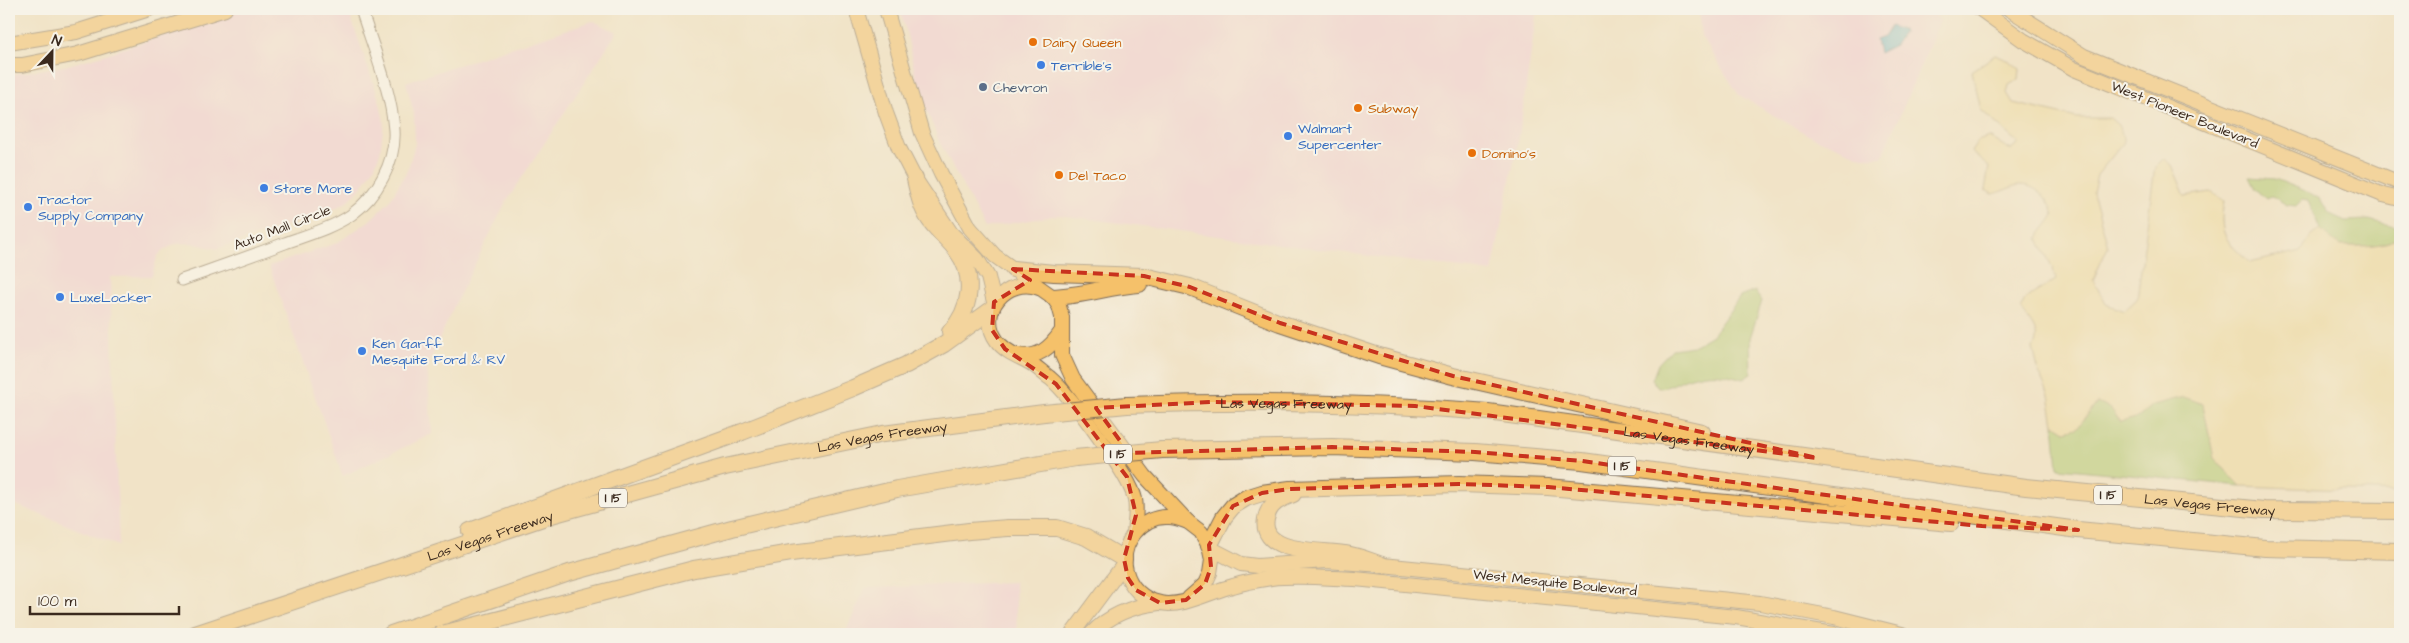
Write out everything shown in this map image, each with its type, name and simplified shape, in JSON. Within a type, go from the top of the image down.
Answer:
[{"type":"highway","points":[[906,365],[947,334],[957,324],[963,315],[969,288],[967,270],[958,252],[928,219],[915,179]]},
{"type":"highway","points":[[1013,269],[1054,273],[1144,276],[1190,287],[1280,323],[1379,356],[1453,376],[1817,458]]},
{"type":"highway","points":[[1049,294],[1079,296],[1158,280]]},
{"type":"highway","points":[[195,634],[742,432],[906,365],[944,344],[993,306]]},
{"type":"highway","name":"Las Vegas Freeway","points":[[195,634],[555,514],[725,468],[883,434],[1044,413],[1127,405],[1220,402],[1415,406],[1488,412],[2026,487],[2264,510],[2400,511]]},
{"type":"highway","name":"I 15","points":[[391,634],[569,573],[732,528],[897,489],[1075,458],[1162,450],[1332,447],[1475,452],[1572,460],[2078,530],[2265,548],[2400,552]]},
{"type":"highway","points":[[1209,547],[1224,516],[1233,506],[1246,498],[1271,491],[1459,484],[1548,487],[2049,531],[2078,530]]},
{"type":"highway","points":[[1299,490],[1281,497],[1268,512],[1266,521],[1267,532],[1273,540],[1284,546],[1346,554],[1382,565]]},
{"type":"highway","points":[[442,634],[694,569],[791,553],[960,532],[1008,528],[1057,528],[1086,537],[1124,562]]},
{"type":"main road","points":[[9,43],[76,32],[149,9]]},
{"type":"main road","points":[[9,65],[22,65],[78,54],[225,9]]},
{"type":"main road","points":[[856,9],[886,113],[899,148],[915,179],[951,233],[977,259],[988,277],[993,306],[992,330],[997,341],[1033,365],[1056,384],[1126,477],[1135,500],[1136,515],[1124,562],[1072,634]]},
{"type":"main road","points":[[886,9],[922,133],[940,174],[970,228],[995,256],[1049,294],[1059,306],[1062,317],[1062,356],[1072,379],[1145,476],[1188,522],[1201,532],[1209,547],[1211,567],[1205,584],[1186,600],[1174,604],[1160,603],[1136,606],[1101,624],[1091,634]]},
{"type":"main road","name":"West Pioneer Boulevard","points":[[1980,9],[2022,40],[2074,69],[2383,195],[2400,199]]},
{"type":"main road","name":"West Pioneer Boulevard","points":[[2009,9],[2084,56],[2400,183]]},
{"type":"main road","points":[[993,306],[1006,292],[1016,287],[1026,286],[1049,294]]},
{"type":"main road","points":[[1014,354],[1025,356],[1044,352],[1052,345],[1061,332]]},
{"type":"main road","points":[[1131,538],[1149,521],[1169,517],[1188,522]]},
{"type":"main road","name":"West Mesquite Boulevard","points":[[1209,547],[1241,564],[1257,566],[1326,561],[1382,565],[1760,603],[1834,617],[1902,634]]},
{"type":"main road","points":[[1124,562],[1128,578],[1136,590],[1147,598],[1160,603]]},
{"type":"main road","name":"West Mesquite Boulevard","points":[[1186,600],[1232,586],[1271,578],[1301,576],[1355,579],[1736,618],[1834,634]]},
{"type":"street","name":"Auto Mall Circle","points":[[182,280],[323,229],[350,216],[376,189],[386,171],[392,152],[394,131],[390,104],[361,9]]},
{"type":"highlighted area","points":[[1013,269],[1144,276],[1190,287],[1280,323],[1453,376],[1817,458],[1415,406],[1211,402],[1096,408],[1129,453],[1332,447],[1475,452],[1582,461],[2078,530],[1982,526],[1548,487],[1459,484],[1290,489],[1262,493],[1233,506],[1209,545],[1211,567],[1205,584],[1186,600],[1160,603],[1136,590],[1128,578],[1124,559],[1136,515],[1127,477],[1056,384],[1005,349],[992,330],[994,302],[1030,280]]},
{"type":"shaded area","points":[[243,9],[348,9],[380,103],[384,122],[380,153],[374,168],[361,188],[347,202],[330,211],[217,249],[191,243],[175,244],[161,252],[157,257],[152,276],[110,277],[119,546],[9,502],[9,75],[65,66]]},
{"type":"shaded area","points":[[900,9],[1537,9],[1519,136],[1492,272],[1059,215],[985,228],[940,143],[918,89]]},
{"type":"shaded area","points":[[1698,9],[1931,9],[1940,21],[1882,157],[1862,157],[1808,135],[1739,95],[1701,36]]},
{"type":"shaded area","points":[[593,21],[617,32],[506,202],[455,304],[427,367],[432,434],[343,476],[269,266],[337,243],[369,221],[389,202],[408,169],[415,144],[414,114],[406,82]]},
{"type":"shaded area","points":[[1015,582],[1017,634],[845,634],[865,588]]},
{"type":"green space","points":[[2249,177],[2275,179],[2303,190],[2320,199],[2329,213],[2346,221],[2368,220],[2399,227],[2400,236],[2387,243],[2340,246],[2320,229],[2308,201],[2302,200],[2296,206],[2287,205],[2272,196],[2266,199],[2255,189]]},
{"type":"green space","points":[[1755,291],[1762,301],[1750,338],[1751,374],[1743,379],[1723,374],[1703,374],[1658,388],[1652,380],[1658,364],[1672,349],[1693,346],[1712,335],[1740,297]]},
{"type":"green space","points":[[2183,397],[2203,404],[2214,458],[2241,486],[2058,468],[2054,424],[2065,431],[2077,428],[2097,403],[2139,417],[2153,405]]},
{"type":"sand","points":[[1995,55],[2010,61],[2020,69],[2019,79],[2009,85],[2007,93],[2013,103],[2077,118],[2110,118],[2120,127],[2124,142],[2097,175],[2093,192],[2108,247],[2093,280],[2106,304],[2124,311],[2137,299],[2155,167],[2164,158],[2172,165],[2185,196],[2211,192],[2224,201],[2222,213],[2223,230],[2230,243],[2250,263],[2301,251],[2311,236],[2320,229],[2340,246],[2387,243],[2400,236],[2400,492],[2241,486],[2214,458],[2203,404],[2183,397],[2153,405],[2139,417],[2121,422],[2111,409],[2097,403],[2077,428],[2065,431],[2054,424],[2049,395],[2039,373],[2033,348],[2036,342],[2035,332],[2021,308],[2025,299],[2056,280],[2053,269],[2038,238],[2054,215],[2042,194],[2032,188],[2020,185],[1993,194],[1985,190],[1989,167],[1971,152],[1978,141],[1989,137],[2011,150],[2019,144],[1981,110],[1972,71]]},
{"type":"water","points":[[1891,26],[1904,31],[1895,45],[1879,53],[1876,40],[1884,37]]},
{"type":"place","name":"Dairy Queen","points":[[1033,42]]},
{"type":"place","name":"Terrible's","points":[[1041,65]]},
{"type":"place","name":"Chevron","points":[[983,87]]},
{"type":"place","name":"Subway","points":[[1358,108]]},
{"type":"place","name":"Walmart Supercenter","points":[[1288,136]]},
{"type":"place","name":"Domino's","points":[[1472,153]]},
{"type":"place","name":"Del Taco","points":[[1059,175]]},
{"type":"place","name":"Store More","points":[[264,188]]},
{"type":"place","name":"Tractor Supply Company","points":[[28,207]]},
{"type":"place","name":"LuxeLocker","points":[[60,297]]},
{"type":"place","name":"Ken Garff Mesquite Ford & RV","points":[[362,351]]}]
